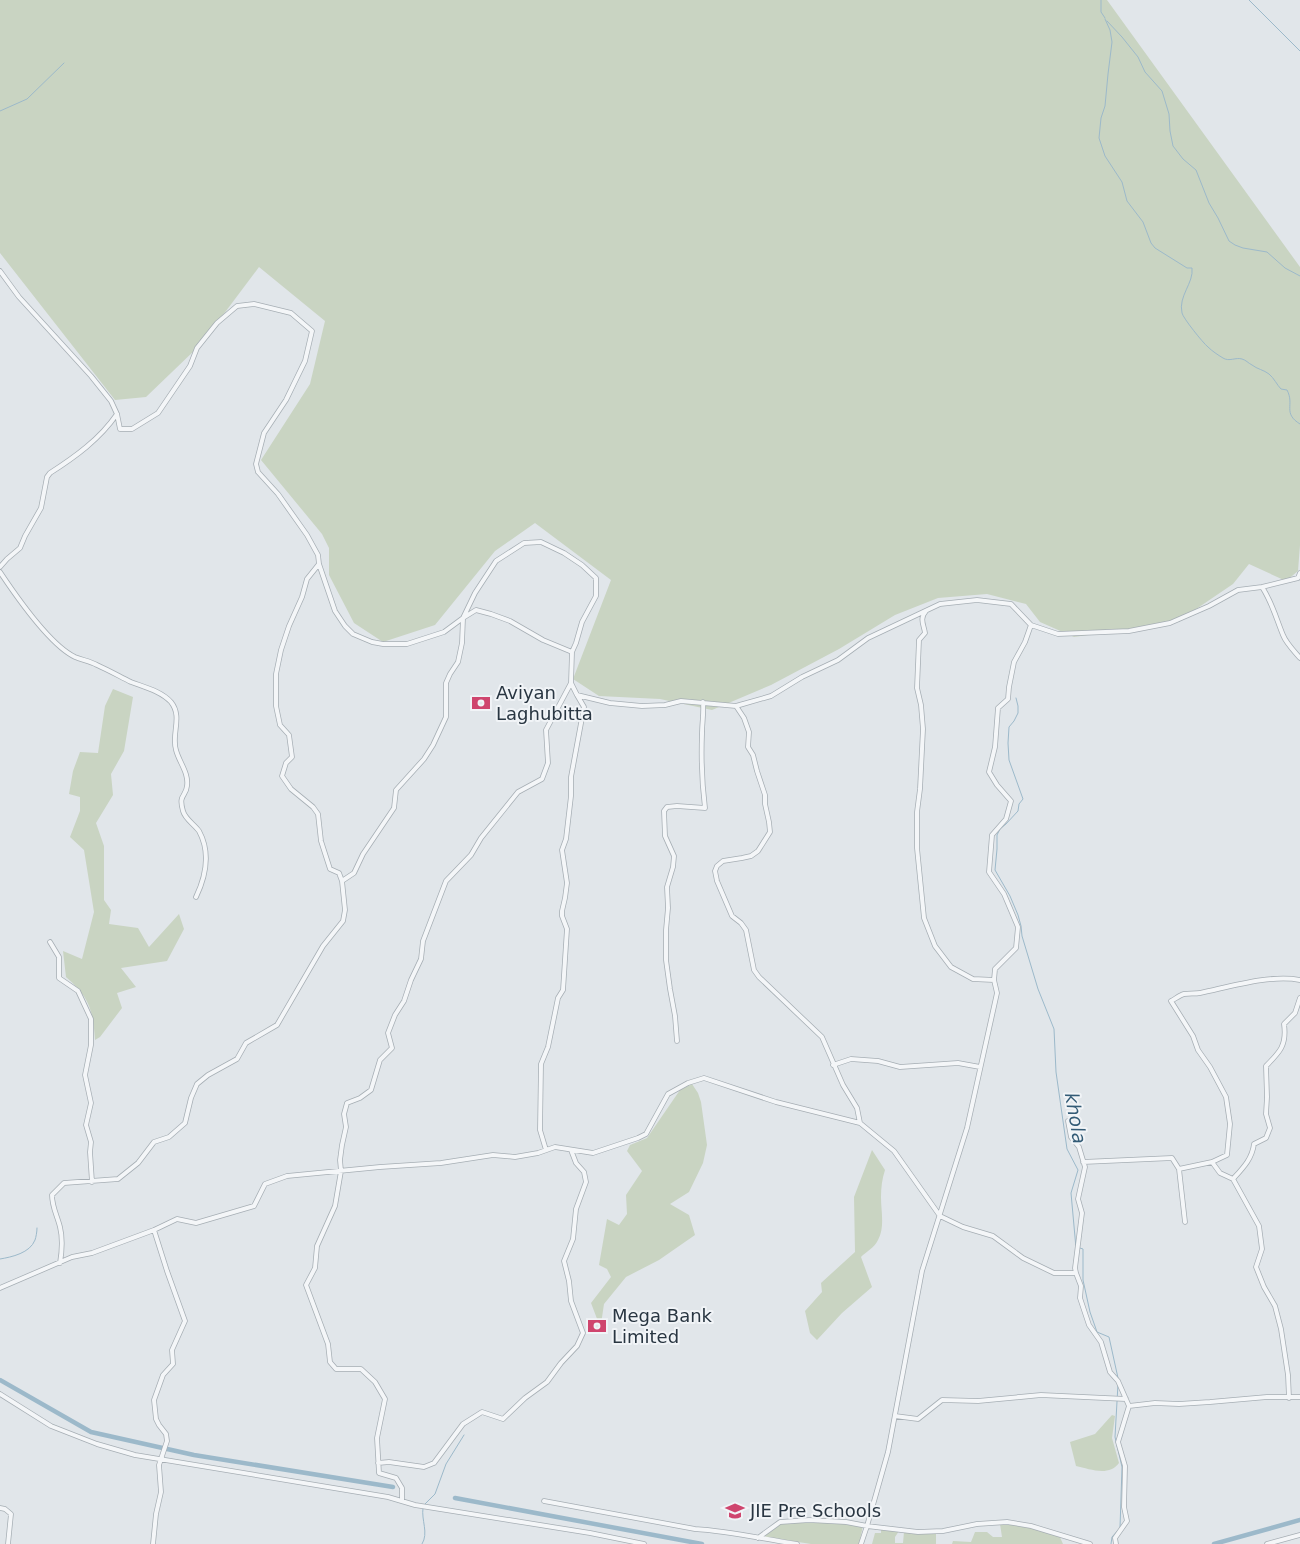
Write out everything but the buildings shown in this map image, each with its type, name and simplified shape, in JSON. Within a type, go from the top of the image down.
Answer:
[{"type":"street","points":[[0,271],[19,297],[100,386],[111,401],[117,414],[120,429],[132,429],[158,413],[190,366],[197,348],[217,323],[238,306],[254,304],[291,313],[312,331],[305,361],[286,400],[264,433],[256,464],[258,472],[278,494],[318,555],[335,611],[345,626],[353,634],[372,642],[408,644],[444,632],[476,610],[491,614],[572,652]]},
{"type":"street","points":[[0,567],[20,548],[41,508],[50,473],[99,436],[117,414]]},
{"type":"street","points":[[342,881],[354,873],[363,854],[394,808],[396,790],[424,759],[433,745],[446,717],[446,683],[458,662],[462,643],[462,618],[496,561],[524,543],[541,542],[564,553],[582,565],[596,578],[596,596],[582,622],[572,652],[571,683],[546,730],[548,762],[542,779],[518,792],[481,838],[471,855],[446,881],[423,941],[421,958],[404,1001],[395,1015],[388,1033],[392,1048],[380,1060],[371,1090],[360,1098],[347,1103],[344,1114],[346,1127],[340,1160],[341,1171],[335,1206],[317,1246],[315,1268],[306,1285],[328,1344],[330,1362],[336,1369],[361,1369],[375,1382],[385,1399],[377,1438],[379,1473],[396,1478],[402,1488],[402,1501]]},
{"type":"street","points":[[60,1263],[63,1247],[60,1228],[52,1206],[52,1195],[64,1183],[118,1179],[138,1163],[154,1142],[169,1137],[184,1123],[197,1084],[208,1075],[237,1059],[246,1043],[277,1025],[323,946],[343,921],[345,910],[342,881],[339,873],[330,869],[321,841],[318,814],[313,807],[291,789],[282,776],[286,763],[292,757],[289,735],[280,725],[276,706],[276,674],[281,650],[307,579],[320,564]]},
{"type":"street","points":[[0,572],[17,598],[56,643],[74,656],[96,664],[131,682],[156,692],[171,703],[178,718],[175,749],[185,770],[187,786],[181,799],[183,813],[199,832],[205,847],[207,864],[203,882],[196,897]]},
{"type":"street","points":[[577,694],[610,703],[642,706],[665,705],[681,701],[736,706],[770,696],[838,660],[868,638],[940,604],[977,600],[1011,604],[1031,624],[1058,634],[1129,631],[1170,623],[1209,606],[1238,590],[1262,587],[1298,578],[1300,573]]},
{"type":"street","points":[[1262,587],[1272,604],[1284,637],[1300,658]]},
{"type":"street","points":[[927,609],[922,619],[925,633],[919,640],[917,688],[923,729],[917,848],[924,918],[935,946],[951,967],[973,978],[994,980]]},
{"type":"street","points":[[860,1544],[888,1452],[922,1271],[968,1128],[997,993],[994,980],[995,969],[1016,948],[1018,927],[1004,894],[989,872],[992,834],[1006,819],[1011,801],[989,772],[998,708],[1008,699],[1014,662],[1025,642],[1031,624]]},
{"type":"street","points":[[546,1150],[540,1130],[541,1064],[548,1047],[558,998],[563,990],[567,929],[562,916],[566,883],[562,850],[566,839],[571,796],[571,777],[584,707],[571,683]]},
{"type":"street","points":[[677,1041],[675,1016],[667,970],[666,937],[667,887],[674,856],[665,836],[664,811],[667,807],[677,806],[705,808],[702,764],[703,702]]},
{"type":"street","points":[[736,706],[744,718],[749,732],[748,747],[753,755],[765,795],[770,832],[758,851],[751,856],[723,861],[717,866],[715,870],[717,881],[732,916],[746,930],[754,970],[758,977],[822,1037],[833,1065],[857,1108],[860,1123]]},
{"type":"street","points":[[50,942],[58,957],[59,978],[78,991],[91,1020],[91,1044],[85,1075],[91,1103],[86,1125],[91,1142],[92,1182]]},
{"type":"street","points":[[1179,1169],[1212,1162],[1226,1155],[1230,1124],[1226,1097],[1210,1067],[1198,1050],[1193,1036],[1171,1001],[1184,994],[1198,994],[1230,985],[1291,978],[1300,980]]},
{"type":"street","points":[[1233,1180],[1247,1163],[1252,1154],[1254,1144],[1266,1138],[1270,1128],[1266,1114],[1266,1066],[1280,1053],[1285,1040],[1284,1024],[1295,1013],[1300,998]]},
{"type":"street","points":[[833,1065],[851,1059],[878,1061],[900,1067],[958,1063],[980,1067]]},
{"type":"street","points":[[0,1288],[72,1257],[92,1253],[154,1230],[177,1219],[196,1223],[254,1206],[264,1184],[286,1176],[441,1163],[493,1155],[515,1157],[555,1147],[593,1153],[646,1134],[668,1094],[688,1083],[704,1078],[776,1102],[860,1123],[894,1151],[940,1216],[963,1227],[993,1236],[1023,1258],[1054,1273],[1076,1273]]},
{"type":"street","points":[[1068,1120],[1071,1137],[1079,1147],[1085,1167],[1078,1199],[1082,1213],[1075,1268],[1081,1286],[1080,1298],[1089,1325],[1101,1342],[1110,1372],[1118,1381],[1129,1406],[1118,1442],[1125,1466],[1124,1507],[1127,1521],[1115,1538],[1116,1544]]},
{"type":"street","points":[[378,1463],[389,1462],[424,1467],[434,1463],[463,1424],[482,1412],[503,1419],[525,1398],[547,1382],[561,1362],[577,1346],[583,1333],[571,1301],[570,1281],[564,1261],[573,1239],[576,1209],[586,1182],[584,1172],[576,1163],[571,1150]]},
{"type":"street","points":[[1083,1162],[1172,1158],[1179,1169],[1185,1222]]},
{"type":"street","points":[[1212,1162],[1220,1174],[1233,1180],[1259,1226],[1262,1249],[1256,1267],[1264,1287],[1275,1306],[1281,1329],[1288,1375],[1289,1398]]},
{"type":"street","points":[[153,1544],[156,1514],[161,1492],[159,1465],[167,1441],[166,1434],[156,1419],[154,1400],[163,1376],[173,1364],[172,1350],[185,1321],[154,1230]]},
{"type":"street","points":[[0,1394],[51,1426],[97,1444],[135,1455],[388,1497],[424,1506],[590,1533],[644,1544]]},
{"type":"street","points":[[895,1416],[918,1419],[942,1400],[978,1401],[1041,1395],[1126,1399]]},
{"type":"street","points":[[1129,1406],[1267,1397],[1300,1397]]},
{"type":"street","points":[[544,1501],[797,1544]]},
{"type":"street","points":[[0,1508],[5,1509],[11,1514],[8,1544]]},
{"type":"street","points":[[758,1538],[780,1522],[809,1520],[846,1522],[918,1532],[943,1531],[977,1524],[1007,1522],[1031,1526],[1090,1544]]},
{"type":"street","points":[[1267,1544],[1300,1535]]},
{"type":"green space","points":[[0,0],[1107,0],[1300,267],[1300,545],[1298,571],[1286,581],[1249,564],[1233,584],[1177,622],[1074,637],[1040,622],[1026,604],[987,594],[938,598],[895,615],[839,649],[771,685],[712,710],[660,699],[599,696],[573,679],[611,580],[535,523],[495,551],[435,625],[383,642],[354,623],[329,575],[329,548],[322,534],[261,460],[310,384],[325,321],[259,267],[217,323],[196,346],[197,348],[146,397],[115,400],[0,253]]},
{"type":"green space","points":[[113,689],[133,697],[124,751],[111,774],[113,795],[96,823],[104,846],[104,900],[111,910],[109,924],[138,928],[149,947],[179,914],[184,929],[167,961],[121,968],[136,987],[117,993],[122,1008],[100,1037],[95,1040],[93,1020],[88,1004],[80,991],[66,977],[63,951],[82,959],[94,912],[84,850],[70,837],[80,811],[80,797],[69,794],[73,771],[80,752],[98,753],[105,706]]},
{"type":"green space","points":[[692,1084],[701,1102],[707,1145],[703,1163],[689,1192],[670,1204],[689,1215],[695,1235],[659,1260],[626,1277],[604,1304],[601,1324],[599,1324],[591,1303],[611,1277],[607,1269],[599,1265],[607,1219],[619,1225],[627,1214],[626,1195],[642,1171],[627,1151],[630,1145],[647,1138],[680,1090]]},
{"type":"green space","points":[[872,1150],[885,1170],[881,1190],[882,1225],[880,1235],[875,1245],[861,1257],[872,1287],[842,1313],[817,1340],[810,1333],[805,1311],[822,1292],[821,1283],[855,1252],[854,1197]]},
{"type":"green space","points":[[1112,1415],[1115,1416],[1112,1438],[1119,1463],[1110,1470],[1105,1471],[1076,1466],[1070,1442],[1095,1434]]},
{"type":"green space","points":[[815,1521],[863,1526],[859,1544],[811,1544],[761,1536],[780,1523]]},
{"type":"green space","points":[[1000,1524],[1020,1525],[1059,1535],[1063,1544],[952,1544],[953,1541],[971,1542],[975,1532],[987,1532],[993,1537],[1002,1537]]},
{"type":"green space","points":[[881,1529],[899,1531],[895,1537],[895,1543],[903,1543],[904,1532],[936,1534],[936,1544],[872,1544],[875,1533],[881,1533]]},
{"type":"waterway","points":[[1101,0],[1101,12],[1105,18]]},
{"type":"waterway","points":[[1249,0],[1300,51]]},
{"type":"waterway","points":[[1105,19],[1110,30],[1112,42],[1105,106],[1101,118],[1099,138],[1105,156],[1122,182],[1127,201],[1143,222],[1151,243],[1155,248],[1187,268],[1192,268],[1191,279],[1181,307],[1183,316],[1189,325],[1205,345],[1217,354],[1225,359],[1245,360],[1265,371],[1281,389],[1287,390],[1291,416],[1300,424]]},
{"type":"waterway","points":[[1107,21],[1138,57],[1145,72],[1162,91],[1169,114],[1173,146],[1183,159],[1196,170],[1209,203],[1229,241],[1243,248],[1267,252],[1285,268],[1300,276]]},
{"type":"waterway","points":[[0,111],[27,99],[64,63]]},
{"type":"waterway","name":"khola","points":[[1016,698],[1018,713],[1009,727],[1009,760],[1023,799],[1019,804],[1018,811],[1000,829],[997,835],[995,870],[1010,896],[1018,915],[1022,936],[1038,989],[1054,1029],[1056,1072],[1067,1149],[1078,1170],[1071,1193],[1076,1248]]},
{"type":"waterway","points":[[0,1259],[15,1256],[29,1248],[35,1240],[37,1228]]},
{"type":"waterway","name":"khola","points":[[1080,1248],[1083,1249],[1083,1280],[1090,1312],[1097,1332],[1109,1337],[1118,1378]]},
{"type":"waterway","points":[[0,1380],[91,1432],[194,1455],[393,1487]]},
{"type":"waterway","name":"khola","points":[[1111,1544],[1112,1537],[1120,1528],[1122,1467],[1115,1437],[1118,1384]]},
{"type":"waterway","points":[[424,1505],[435,1494],[446,1464],[464,1435]]},
{"type":"waterway","points":[[455,1498],[702,1544]]},
{"type":"waterway","points":[[422,1544],[425,1535],[423,1508]]},
{"type":"waterway","points":[[1214,1544],[1300,1520]]},
{"type":"place","name":"Aviyan Laghubitta","points":[[481,703]]},
{"type":"place","name":"Mega Bank Limited","points":[[597,1326]]},
{"type":"place","name":"JIE Pre Schools","points":[[735,1511]]}]
